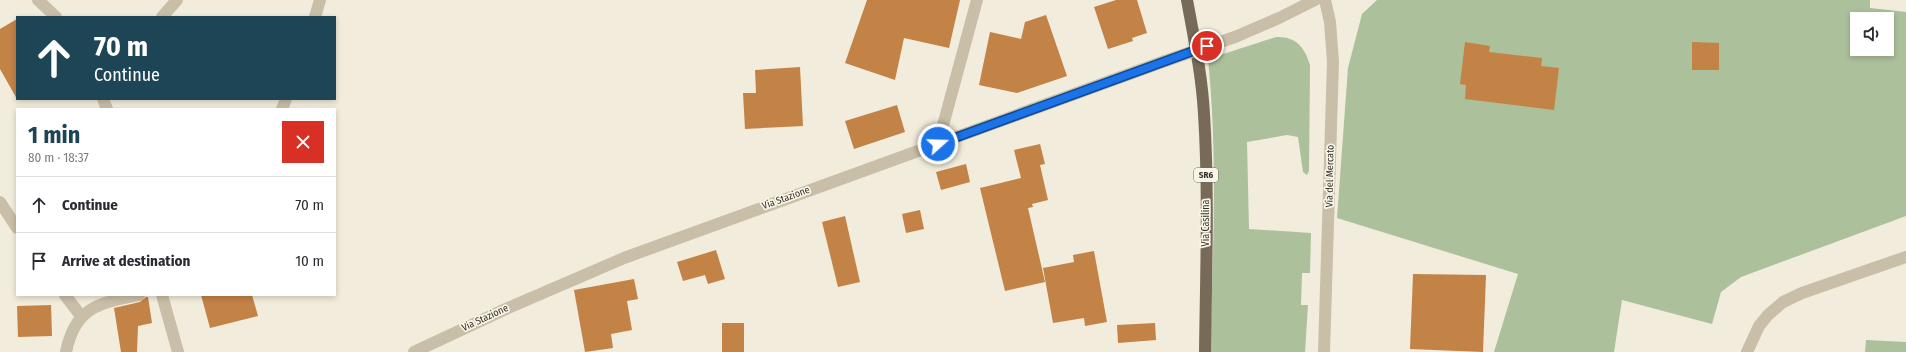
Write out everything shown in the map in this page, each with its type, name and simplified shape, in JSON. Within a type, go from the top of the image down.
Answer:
[{"type":"main road","name":"Via Casilina","points":[[1187,0],[1198,61],[1204,114],[1206,185],[1205,352]]},
{"type":"street","points":[[38,0],[55,16]]},
{"type":"street","points":[[163,16],[177,0]]},
{"type":"street","points":[[315,16],[320,0]]},
{"type":"street","points":[[938,144],[977,0]]},
{"type":"street","name":"Via Stazione","points":[[414,352],[508,308],[624,258],[1235,36],[1279,18],[1315,0]]},
{"type":"street","name":"Via del Mercato","points":[[1324,352],[1333,62],[1330,22],[1325,0]]},
{"type":"street","points":[[0,202],[16,226]]},
{"type":"street","points":[[1747,352],[1759,326],[1768,315],[1783,302],[1802,293],[1906,257]]},
{"type":"street","points":[[66,296],[81,316]]},
{"type":"street","points":[[66,352],[72,331],[81,316],[93,307],[103,303],[134,296]]},
{"type":"street","points":[[162,296],[178,352]]},
{"type":"green space","points":[[1377,0],[1870,0],[1870,8],[1906,12],[1906,216],[1741,277],[1721,292],[1712,324],[1622,300],[1614,352],[1494,352],[1518,274],[1337,218],[1348,68],[1362,14]]},
{"type":"green space","points":[[1276,37],[1289,38],[1298,44],[1305,53],[1310,65],[1309,171],[1307,175],[1303,172],[1298,137],[1287,135],[1247,142],[1249,229],[1311,233],[1310,273],[1302,273],[1301,305],[1308,305],[1305,352],[1210,352],[1214,169],[1208,59]]},
{"type":"green space","points":[[1866,340],[1906,342],[1906,352],[1865,352]]},
{"type":"building","points":[[867,0],[960,0],[949,48],[904,38],[895,80],[845,63]]},
{"type":"building","points":[[1116,0],[1137,0],[1147,33],[1132,38],[1133,41],[1108,49],[1094,7]]},
{"type":"building","points":[[1046,15],[1067,76],[1017,93],[979,85],[990,32],[1021,39],[1025,22]]},
{"type":"building","points":[[16,20],[16,97],[0,69],[0,29]]},
{"type":"building","points":[[1465,42],[1490,46],[1489,52],[1542,58],[1541,66],[1559,68],[1554,110],[1465,99],[1466,85],[1460,84]]},
{"type":"building","points":[[1692,42],[1719,43],[1719,70],[1692,70]]},
{"type":"building","points":[[800,67],[803,126],[745,129],[743,93],[756,93],[755,70]]},
{"type":"building","points":[[897,105],[905,132],[854,149],[845,121]]},
{"type":"building","points":[[1040,144],[1045,164],[1040,165],[1048,200],[1032,204],[1033,207],[1028,208],[1045,282],[1005,291],[980,188],[1021,178],[1014,150]]},
{"type":"building","points":[[966,164],[970,182],[941,190],[936,172]]},
{"type":"building","points":[[920,210],[924,229],[906,233],[902,214]]},
{"type":"building","points":[[845,216],[860,282],[838,287],[822,222]]},
{"type":"building","points":[[716,250],[725,279],[708,284],[705,275],[683,281],[677,262]]},
{"type":"building","points":[[1094,251],[1107,322],[1085,326],[1084,318],[1053,323],[1043,268],[1074,262],[1073,255]]},
{"type":"building","points":[[1413,274],[1486,275],[1483,352],[1410,349]]},
{"type":"building","points":[[634,279],[638,299],[627,301],[632,330],[611,334],[613,348],[585,352],[574,290]]},
{"type":"building","points":[[201,296],[252,296],[258,316],[210,328]]},
{"type":"building","points":[[148,297],[152,323],[138,326],[137,352],[121,352],[114,308],[140,302]]},
{"type":"building","points":[[51,305],[52,336],[18,337],[17,306]]},
{"type":"building","points":[[722,323],[744,323],[744,352],[722,352]]},
{"type":"building","points":[[1155,323],[1156,340],[1118,343],[1117,325]]},
{"type":"route","points":[[938,144],[1207,46]]}]
